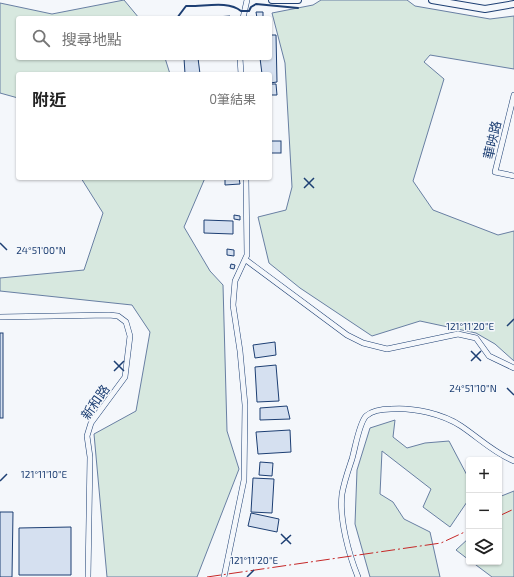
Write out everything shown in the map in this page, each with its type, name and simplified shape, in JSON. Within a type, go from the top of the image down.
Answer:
[{"type":"street","points":[[243,16],[247,0]]},
{"type":"street","points":[[272,0],[298,0]]},
{"type":"street","points":[[432,0],[485,9],[514,4]]},
{"type":"street","points":[[240,60],[241,72]]},
{"type":"street","name":"華映路","points":[[514,95],[495,172],[514,176]]},
{"type":"street","points":[[224,577],[244,480],[245,405],[240,351],[233,305],[235,281],[246,260],[246,180]]},
{"type":"street","points":[[246,260],[347,335],[362,343],[386,349],[458,334],[476,338],[489,356],[514,368]]},
{"type":"street","name":"新和路","points":[[0,317],[109,315],[118,316],[126,322],[130,336],[125,377],[91,423],[87,436],[90,457],[88,577]]},
{"type":"street","points":[[358,577],[350,558],[342,496],[346,478],[357,445],[360,429],[365,417],[379,410],[401,408],[423,411],[460,425],[491,448],[514,461]]},
{"type":"shaded area","points":[[124,0],[137,16],[16,16],[16,60],[166,60],[169,72],[16,72],[16,97],[0,93],[0,3],[52,14]]},
{"type":"shaded area","points":[[321,0],[407,0],[415,6],[490,19],[514,16],[514,69],[430,55],[424,62],[444,79],[413,181],[433,210],[498,235],[514,231],[514,361],[495,344],[476,333],[420,321],[372,336],[300,288],[269,263],[258,217],[286,210],[292,187],[285,63],[272,13],[313,5]]},
{"type":"shaded area","points":[[82,180],[204,180],[184,227],[210,271],[223,285],[227,431],[239,469],[197,577],[107,577],[94,434],[136,411],[150,332],[132,305],[0,291],[0,278],[84,270],[103,213]]},
{"type":"shaded area","points":[[395,420],[393,437],[407,448],[425,443],[449,441],[466,473],[466,503],[450,527],[423,507],[431,489],[382,451],[380,494],[393,502],[404,519],[430,532],[440,577],[370,577],[355,524],[357,470],[370,428]]},
{"type":"shaded area","points":[[514,491],[514,577],[492,577],[476,565],[502,565],[502,496]]},
{"type":"shaded area","points":[[466,541],[466,558],[456,550]]},
{"type":"building","points":[[256,12],[263,12],[263,16],[257,16]]},
{"type":"building","points":[[272,35],[276,35],[277,82],[272,83],[272,72],[262,72],[260,60],[272,60]]},
{"type":"building","points":[[184,60],[198,60],[200,72],[185,72]]},
{"type":"building","points":[[272,84],[276,84],[277,95],[272,95]]},
{"type":"building","points":[[272,141],[281,141],[281,153],[272,153]]},
{"type":"building","points":[[225,180],[239,180],[240,184],[225,185]]},
{"type":"building","points":[[234,215],[240,216],[240,220],[234,219]]},
{"type":"building","points":[[204,220],[233,221],[233,234],[204,233]]},
{"type":"building","points":[[227,249],[234,250],[234,256],[227,255]]},
{"type":"building","points":[[231,264],[235,265],[234,269],[230,268]]},
{"type":"building","points":[[0,333],[3,333],[3,418],[0,418]]},
{"type":"building","points":[[275,342],[276,355],[255,358],[253,345]]},
{"type":"building","points":[[276,365],[279,401],[257,402],[255,367]]},
{"type":"building","points":[[287,406],[290,419],[260,420],[260,408]]},
{"type":"building","points":[[290,430],[291,452],[258,454],[256,432]]},
{"type":"building","points":[[260,462],[273,463],[272,476],[259,475]]},
{"type":"building","points":[[253,478],[274,479],[272,513],[251,512]]},
{"type":"building","points":[[0,512],[13,512],[12,577],[0,577]]},
{"type":"building","points":[[251,513],[279,519],[277,532],[248,526]]},
{"type":"building","points":[[71,527],[71,575],[19,575],[19,528]]},
{"type":"wall","points":[[178,16],[186,6],[222,5],[236,8],[241,11],[249,11],[251,7],[256,4],[298,8]]},
{"type":"power","points":[[502,515],[514,509]]},
{"type":"power","points":[[207,577],[441,543],[466,531]]}]
